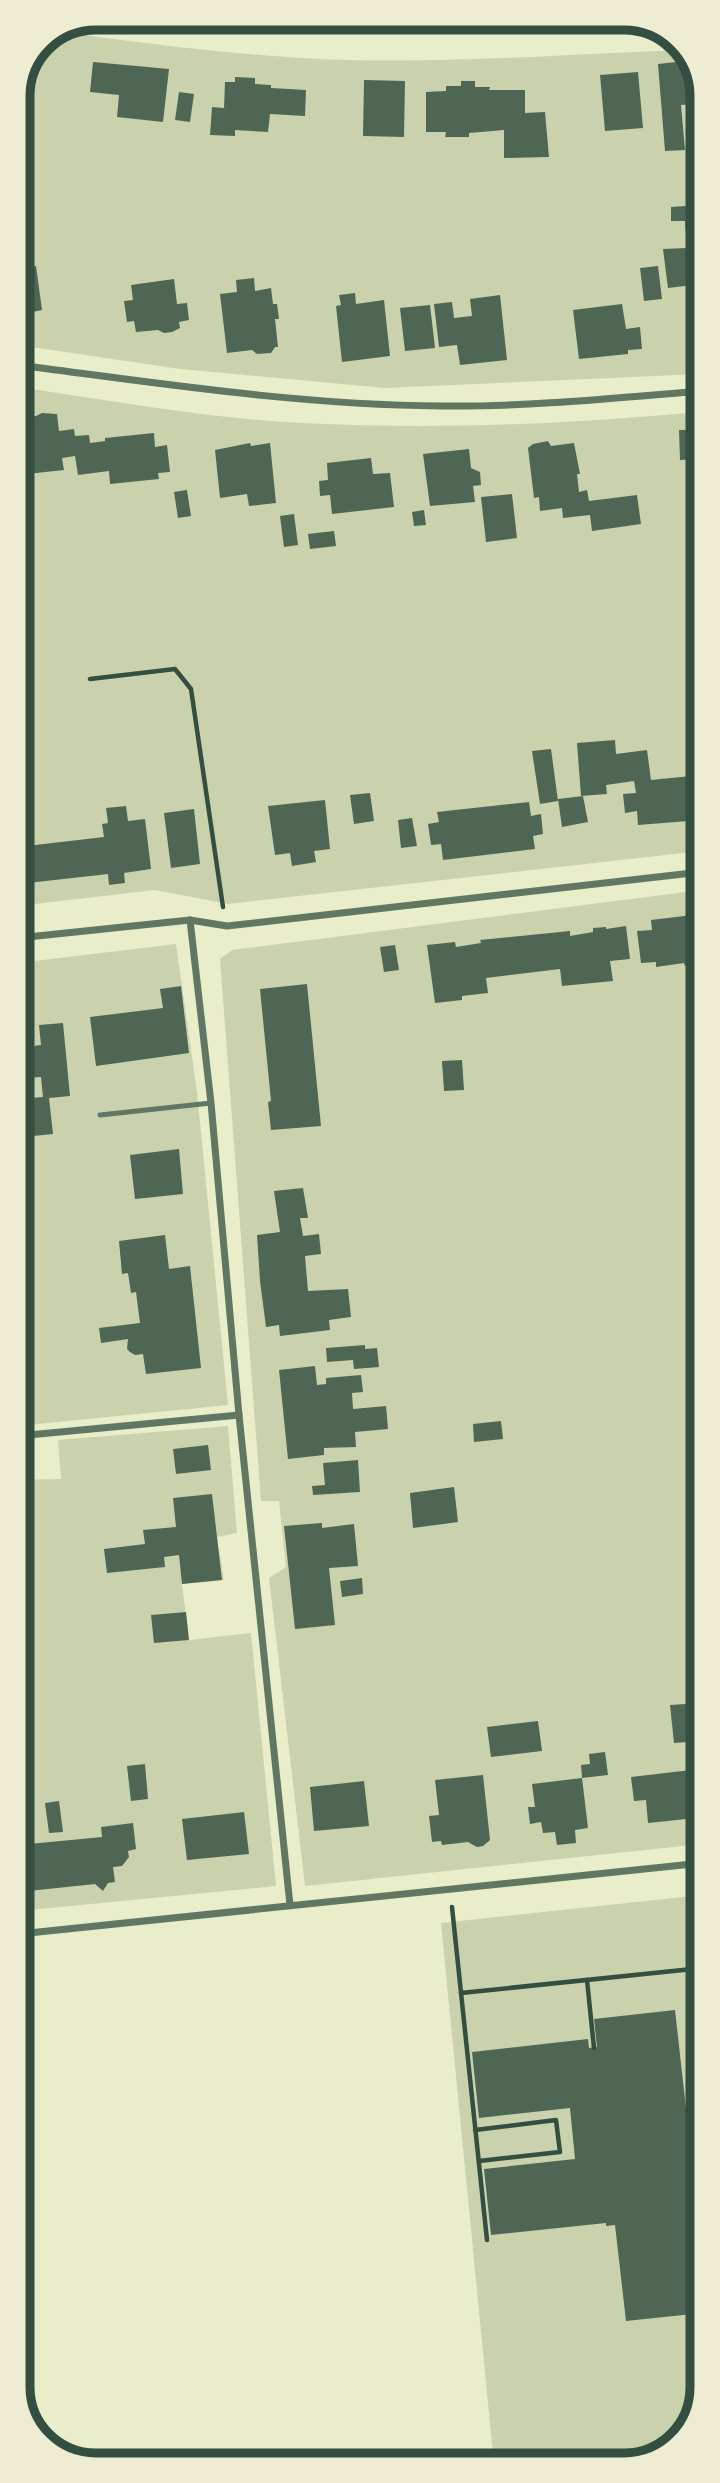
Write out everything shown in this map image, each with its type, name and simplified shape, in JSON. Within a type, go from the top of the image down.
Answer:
[{"type":"street","points":[[30,367],[294,400],[371,404],[526,405],[690,392]]},
{"type":"street","points":[[30,937],[190,920],[227,926],[690,873]]},
{"type":"street","points":[[190,920],[211,1103],[239,1415],[290,1905]]},
{"type":"street","points":[[30,1435],[239,1415]]},
{"type":"street","points":[[30,1933],[690,1864]]},
{"type":"lane","points":[[100,1115],[211,1103]]},
{"type":"path","points":[[90,679],[175,669],[191,689],[227,926]]},
{"type":"path","points":[[452,1909],[487,2240]]},
{"type":"path","points":[[461,1993],[690,1969]]},
{"type":"path","points":[[587,1980],[594,2048]]},
{"type":"path","points":[[475,2130],[556,2120],[560,2152],[478,2161]]},
{"type":"green space","points":[[75,34],[204,50],[390,61],[672,50],[681,63],[689,83],[690,96],[690,374],[385,388],[180,369],[30,347],[31,83],[41,59],[59,41]]},
{"type":"green space","points":[[30,389],[231,417],[353,425],[502,425],[690,413],[690,852],[228,904],[155,890],[30,905]]},
{"type":"green space","points":[[690,891],[690,1845],[305,1886],[269,1578],[286,1567],[279,1501],[261,1501],[220,959],[232,950]]},
{"type":"green space","points":[[176,944],[197,1092],[228,1405],[30,1425],[30,962]]},
{"type":"green space","points":[[228,1426],[237,1533],[217,1537],[224,1580],[182,1584],[189,1640],[251,1633],[276,1886],[30,1910],[30,1480],[61,1479],[58,1440]]},
{"type":"green space","points":[[690,1896],[690,2396],[687,2408],[674,2431],[645,2450],[624,2453],[493,2453],[441,1923]]},
{"type":"building","points":[[676,55],[689,83],[690,104],[681,105],[685,150],[665,151],[658,64],[676,62]]},
{"type":"building","points":[[93,62],[169,69],[163,122],[117,117],[119,95],[90,92]]},
{"type":"building","points":[[638,72],[643,128],[605,131],[600,75]]},
{"type":"building","points":[[235,77],[255,78],[255,84],[271,85],[271,88],[306,90],[305,116],[270,114],[268,132],[235,130],[235,136],[210,135],[212,107],[224,108],[225,82],[235,82]]},
{"type":"building","points":[[364,80],[405,81],[404,137],[363,136]]},
{"type":"building","points":[[461,81],[475,81],[475,87],[490,87],[489,90],[525,90],[525,113],[545,112],[549,157],[504,158],[504,130],[469,133],[469,137],[445,137],[446,132],[426,132],[426,92],[446,91],[446,86],[461,86]]},
{"type":"building","points":[[179,92],[194,94],[190,122],[175,120]]},
{"type":"building","points":[[690,206],[690,285],[668,288],[663,249],[687,248],[685,221],[671,221],[671,207]]},
{"type":"building","points":[[36,266],[42,310],[30,312],[30,267]]},
{"type":"building","points":[[658,266],[662,299],[644,301],[640,268]]},
{"type":"building","points":[[254,278],[255,291],[271,288],[273,304],[277,304],[279,319],[275,319],[278,347],[271,353],[257,354],[252,350],[227,353],[220,294],[237,292],[236,280]]},
{"type":"building","points":[[174,279],[177,304],[187,303],[189,320],[179,322],[180,328],[172,332],[136,332],[134,321],[127,322],[124,301],[133,300],[131,285]]},
{"type":"building","points":[[355,293],[356,304],[384,300],[390,356],[342,362],[336,306],[341,305],[339,295]]},
{"type":"building","points":[[500,295],[507,360],[460,365],[457,345],[439,347],[434,304],[452,302],[454,318],[472,316],[470,299]]},
{"type":"building","points":[[622,304],[626,329],[640,327],[642,349],[628,350],[628,354],[579,359],[573,310]]},
{"type":"building","points":[[430,305],[435,348],[405,351],[400,308]]},
{"type":"building","points":[[42,413],[57,414],[59,431],[74,429],[75,436],[89,435],[90,443],[105,441],[105,438],[154,433],[155,447],[167,445],[170,472],[158,473],[159,479],[110,484],[109,471],[78,475],[75,456],[62,458],[64,470],[30,474],[30,417]]},
{"type":"building","points":[[679,430],[690,430],[690,460],[680,460]]},
{"type":"building","points":[[548,441],[551,446],[574,443],[580,474],[577,474],[579,492],[587,490],[589,501],[637,495],[641,524],[592,531],[590,515],[563,518],[562,508],[540,511],[539,497],[534,498],[528,448],[533,444]]},
{"type":"building","points":[[250,443],[251,446],[270,443],[276,503],[249,506],[247,494],[220,498],[215,450]]},
{"type":"building","points":[[469,449],[471,468],[480,472],[481,485],[473,486],[475,502],[430,506],[423,454]]},
{"type":"building","points":[[371,458],[373,474],[390,473],[394,507],[332,514],[330,495],[320,496],[319,481],[328,480],[327,463]]},
{"type":"building","points":[[187,490],[191,516],[178,518],[174,492]]},
{"type":"building","points":[[512,494],[517,538],[486,542],[481,497]]},
{"type":"building","points":[[424,510],[426,525],[414,526],[412,512]]},
{"type":"building","points":[[294,514],[298,545],[284,547],[280,516]]},
{"type":"building","points":[[334,531],[336,546],[310,549],[308,534]]},
{"type":"building","points":[[687,658],[690,658],[690,686]]},
{"type":"building","points":[[615,740],[616,754],[647,750],[651,780],[690,776],[690,821],[638,825],[637,811],[625,813],[623,794],[636,793],[634,781],[606,785],[607,794],[581,796],[577,743]]},
{"type":"building","points":[[551,749],[558,801],[540,804],[532,751]]},
{"type":"building","points":[[370,793],[374,821],[354,824],[350,795]]},
{"type":"building","points":[[583,796],[588,822],[562,827],[558,799]]},
{"type":"building","points":[[325,800],[330,849],[314,851],[316,862],[292,866],[290,853],[275,855],[268,806]]},
{"type":"building","points":[[529,802],[531,816],[541,814],[543,834],[533,836],[535,849],[443,860],[441,844],[431,845],[428,824],[439,822],[437,812]]},
{"type":"building","points":[[126,806],[128,821],[145,819],[151,869],[124,873],[125,883],[109,885],[108,874],[30,883],[30,846],[104,837],[102,824],[108,823],[106,808]]},
{"type":"building","points":[[194,809],[200,864],[171,868],[164,813]]},
{"type":"building","points":[[412,818],[417,846],[401,848],[398,820]]},
{"type":"building","points":[[690,915],[690,965],[685,966],[684,963],[656,967],[656,962],[641,963],[637,931],[652,930],[651,920]]},
{"type":"building","points":[[626,926],[630,959],[610,961],[613,981],[562,986],[560,969],[486,978],[488,993],[435,1003],[427,945],[455,942],[456,947],[481,943],[480,940],[570,931],[570,936],[593,932],[593,928]]},
{"type":"building","points":[[395,945],[399,970],[384,972],[380,947]]},
{"type":"building","points":[[307,984],[321,1126],[271,1130],[268,1102],[271,1101],[260,989]]},
{"type":"building","points":[[181,986],[189,1053],[96,1066],[90,1017],[163,1008],[160,989]]},
{"type":"building","points":[[63,1023],[70,1096],[49,1098],[53,1134],[33,1136],[33,1133],[30,1133],[30,1098],[43,1097],[41,1077],[30,1078],[30,1046],[41,1045],[39,1025]]},
{"type":"building","points":[[462,1060],[464,1090],[444,1091],[442,1061]]},
{"type":"building","points":[[179,1149],[183,1194],[135,1199],[130,1155]]},
{"type":"building","points":[[303,1188],[308,1218],[300,1218],[303,1236],[319,1234],[321,1254],[305,1256],[308,1291],[348,1289],[351,1317],[329,1320],[330,1330],[280,1336],[279,1325],[266,1327],[257,1235],[280,1232],[274,1191]]},
{"type":"building","points":[[165,1235],[169,1269],[190,1266],[201,1368],[146,1374],[143,1354],[135,1355],[127,1349],[128,1339],[101,1343],[99,1328],[140,1323],[136,1292],[131,1293],[128,1273],[122,1274],[119,1241]]},
{"type":"building","points":[[365,1345],[365,1349],[377,1348],[379,1367],[354,1369],[353,1360],[327,1362],[326,1348]]},
{"type":"building","points":[[315,1366],[317,1385],[326,1384],[326,1378],[361,1375],[363,1392],[352,1393],[353,1409],[386,1406],[388,1429],[355,1432],[356,1447],[324,1448],[324,1455],[288,1459],[279,1370]]},
{"type":"building","points":[[501,1421],[503,1439],[474,1442],[473,1424]]},
{"type":"building","points":[[208,1445],[211,1470],[176,1474],[173,1449]]},
{"type":"building","points":[[358,1460],[360,1492],[313,1495],[312,1486],[325,1485],[323,1463]]},
{"type":"building","points":[[454,1487],[458,1522],[413,1528],[410,1493]]},
{"type":"building","points":[[212,1494],[222,1580],[182,1584],[179,1555],[164,1557],[165,1567],[107,1573],[104,1549],[145,1544],[143,1530],[176,1527],[173,1498]]},
{"type":"building","points":[[322,1523],[322,1528],[354,1524],[358,1566],[329,1568],[335,1625],[295,1629],[284,1526]]},
{"type":"building","points":[[362,1578],[363,1594],[342,1597],[340,1581]]},
{"type":"building","points":[[186,1612],[189,1640],[154,1643],[151,1615]]},
{"type":"building","points":[[690,1704],[690,1742],[674,1743],[670,1705]]},
{"type":"building","points":[[538,1721],[542,1751],[491,1757],[487,1727]]},
{"type":"building","points":[[605,1752],[608,1775],[582,1778],[581,1765],[590,1764],[589,1754]]},
{"type":"building","points":[[145,1764],[148,1799],[131,1801],[127,1766]]},
{"type":"building","points":[[690,1770],[690,1819],[648,1823],[646,1800],[634,1801],[631,1777]]},
{"type":"building","points":[[483,1775],[490,1840],[477,1847],[468,1842],[442,1845],[441,1841],[432,1842],[429,1816],[439,1815],[435,1780]]},
{"type":"building","points":[[582,1778],[588,1828],[575,1830],[576,1843],[557,1845],[555,1832],[543,1833],[541,1822],[530,1824],[528,1807],[535,1807],[532,1784]]},
{"type":"building","points":[[364,1781],[369,1826],[314,1831],[310,1787]]},
{"type":"building","points":[[59,1801],[63,1832],[49,1833],[45,1803]]},
{"type":"building","points":[[244,1812],[249,1854],[187,1860],[182,1819]]},
{"type":"building","points":[[133,1823],[136,1849],[128,1851],[129,1857],[122,1866],[113,1867],[115,1882],[108,1883],[103,1891],[95,1884],[30,1891],[30,1844],[102,1837],[101,1827]]},
{"type":"building","points":[[675,2010],[690,2144],[690,2314],[626,2321],[615,2225],[606,2226],[606,2223],[491,2235],[484,2169],[575,2159],[570,2108],[479,2118],[472,2052],[588,2039],[589,2048],[597,2047],[594,2019]]}]
